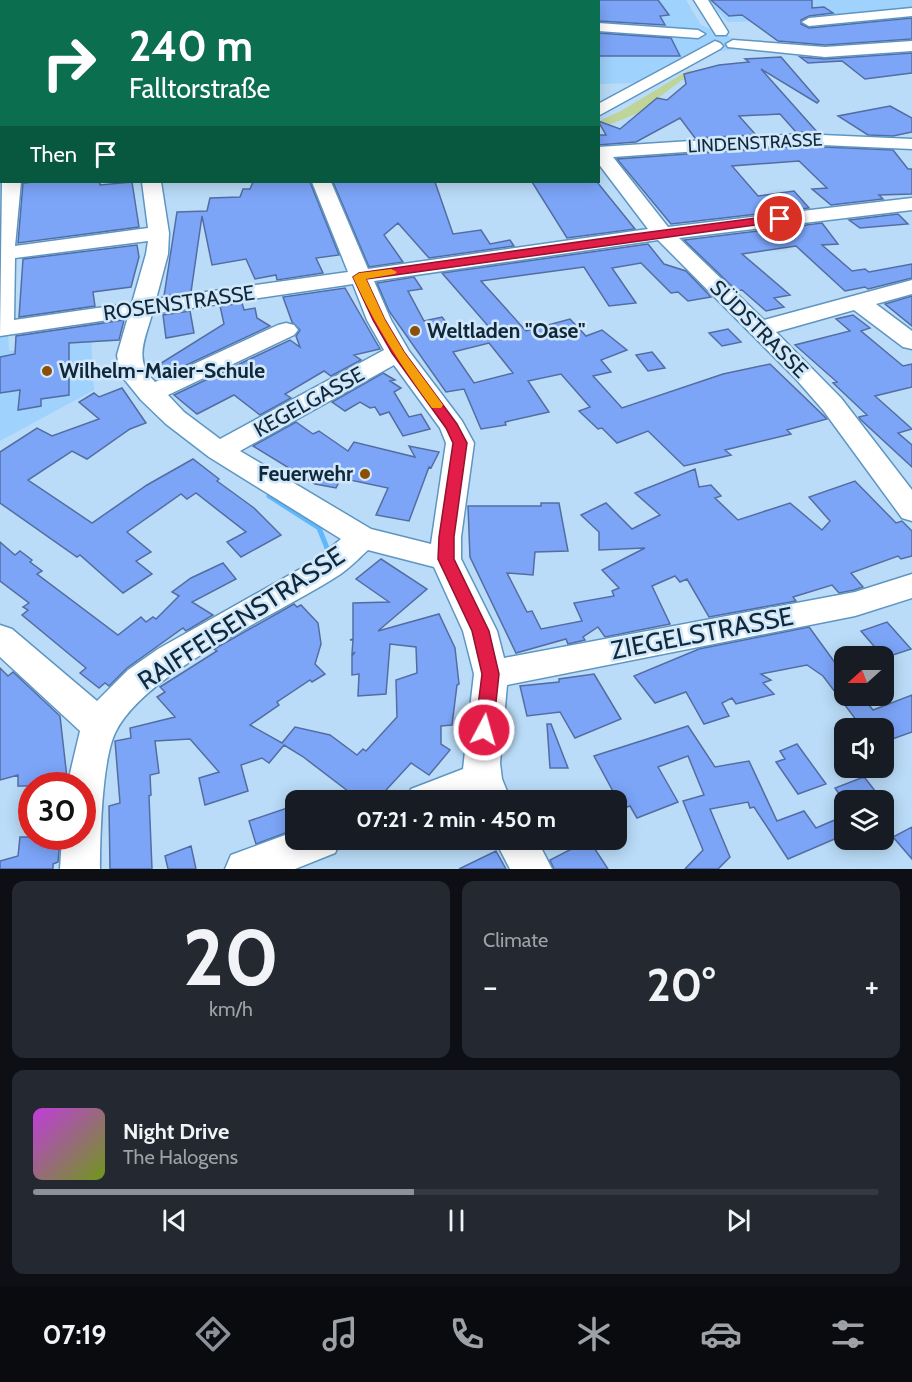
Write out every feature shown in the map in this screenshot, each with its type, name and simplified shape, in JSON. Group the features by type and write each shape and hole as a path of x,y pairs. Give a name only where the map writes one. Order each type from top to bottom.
{"street":[{"path":"691,0 705,41"},
{"path":"701,0 705,41"},
{"path":"809,22 912,12"},
{"path":"600,27 654,31 705,41 825,52 912,46"},
{"path":"600,110 705,41"},
{"name":"LINDENSTRASSE","path":"600,153 800,139 912,144"},
{"name":"SÜDSTRASSE","path":"600,154 662,233 804,373 832,404 912,511"},
{"path":"1,329 2,254 11,183"},
{"path":"152,183 159,232 157,254 144,308 129,355 133,374 175,418 219,451 362,538 446,559"},
{"path":"321,183 379,320 398,353 453,428 460,443 446,537 446,559 480,631 491,674 481,763 488,790"},
{"name":"ROSENSTRASSE","path":"1,329 662,233 912,204"},
{"path":"2,254 159,232"},
{"path":"759,329 912,287"},
{"path":"857,301 912,342"},
{"path":"150,394 286,330"},
{"name":"KEGELGASSE","path":"219,451 398,353"},
{"name":"RAIFFEISENSTRASSE","path":"80,869 91,756 99,726 117,700 153,670 329,567 362,538"},
{"name":"ZIEGELSTRASSE","path":"491,674 855,604 912,586"},
{"path":"0,638 56,685 99,726"},
{"path":"245,869 295,850"},
{"path":"520,850 532,869"}],"shaded area":[{"path":"600,0 686,0 701,25 755,47 686,55 638,83 600,84"},
{"path":"708,0 912,0 912,9 804,20 728,22"},
{"name":"Wilhelm-Maier-Schule","path":"8,332 9,351 91,338 94,390 0,441 0,333"}],"green space":[{"path":"689,70 694,72 700,80 682,80 638,113 600,129 600,121 621,111"}],"building":[{"path":"600,0 658,0 669,15 660,16 665,25 600,21"},
{"path":"711,0 812,0 812,8 824,7 833,13 809,16 801,20 801,24 809,28 912,18 912,39 825,45 778,41 742,15 729,16"},
{"path":"600,33 671,38 680,56 600,56"},
{"path":"912,53 912,73 865,79 842,61 808,63 800,57 825,59"},
{"path":"781,57 819,101 817,103 761,69 818,133 796,132 780,114 739,116 756,135 695,138 680,118 636,142 600,145 600,135 606,135 600,122 620,129 657,98 667,100 686,84 684,74 719,65 749,62 745,59"},
{"path":"890,106 912,118 912,132 893,136 868,135 838,116"},
{"path":"800,146 893,150 908,169 912,169 912,194 879,195 883,199 831,205 812,189 827,188 799,161 732,166 758,196 794,191 809,208 671,224 617,159"},
{"path":"23,183 100,183 100,185 132,183 139,227 18,243"},
{"path":"253,183 310,183 339,255 316,258 323,273 277,280 276,275 255,279 246,259 212,265 202,216 191,292 164,296 177,212 207,211 210,198 240,197 243,189 250,189"},
{"path":"333,183 435,183 453,234 481,230 490,244 510,240 514,246 429,258 398,223 384,235 403,262 369,267"},
{"path":"533,183 598,183 635,229 567,238"},
{"path":"898,214 908,224 860,228 849,220"},
{"path":"822,223 838,244 822,245 852,271 865,269 869,272 912,264 912,278 868,289 865,287 845,291 796,246 742,254 790,295 774,298 784,307 766,311 742,290 737,291 684,240"},
{"path":"648,244 664,264 686,271 711,297 688,301 678,292 671,293 641,263 612,268 636,303 609,306 584,267 481,281 526,331 570,319 586,336 602,330 627,350 601,360 611,372 593,376 622,408 723,374 770,364 827,419 787,430 791,434 725,450 731,455 684,466 648,431 617,443 602,428 598,429 579,411 590,407 561,374 528,381 549,412 505,422 506,425 481,429 464,389 446,392 389,311 377,283 414,277 422,289 408,291 424,321 442,317 456,335 489,327 442,273","holes":["489,343 513,373 474,383 453,352"]},
{"path":"137,245 139,257 131,287 93,292 95,306 19,317 23,259"},
{"path":"345,288 380,349 354,355 361,360 331,376 324,371 285,394 291,398 260,415 234,395 197,414 174,395 290,340 300,347 296,336 300,330 292,322 283,297"},
{"path":"912,296 912,326 885,304"},
{"path":"242,303 244,310 255,308 257,318 270,326 163,376 155,367 224,324 220,306"},
{"path":"190,311 194,333 166,338 163,315"},
{"path":"853,315 870,328 861,331 903,366 912,364 912,387 875,396 912,429 898,433 912,445 912,467 860,419 859,417 867,415 833,383 837,382 795,345 850,331 836,319"},
{"path":"124,320 119,340 69,343 69,395 41,399 41,406 18,410 20,390 0,393 0,357 15,354 16,336"},
{"path":"728,329 741,342 722,346 709,333"},
{"path":"652,352 665,368 648,371 636,355"},
{"path":"383,373 395,380 390,381 401,388 394,392 409,417 421,414 430,429 403,436 389,412 380,415 375,407 370,408 360,402 345,411 332,402"},
{"path":"122,388 146,423 130,429 87,459 72,451 28,480 92,523 147,485 193,459 219,479 217,481 254,508 281,535 241,557 227,542 246,532 196,493 187,499 181,494 127,532 151,552 136,561 152,574 123,593 80,555 77,557 0,503 0,452 37,428 52,436 99,419 79,402 94,393 99,397"},
{"path":"296,422 313,434 319,431 348,451 354,442 415,457 409,446 439,452 431,468 429,467 409,521 376,515 388,488 341,478 336,488 315,484 253,446"},
{"path":"695,469 699,487 711,485 721,496 715,498 738,520 790,503 822,530 830,521 809,497 855,481 896,523 902,521 912,531 912,556 901,559 898,556 851,573 863,587 854,590 839,593 832,585 793,597 796,601 709,617 687,579 680,582 675,576 652,586 670,624 605,637 598,627 583,637 585,640 568,644 566,639 516,653 470,557 468,506 541,506 541,503 559,503 568,551 535,552 533,575 507,573 527,612 532,611 541,629 582,621 574,603 614,596 612,591 619,588 602,570 645,548 599,550 599,532 581,515 606,503 632,529 660,515 635,493"},
{"path":"0,542 15,555 20,551 32,560 30,562 42,571 37,574 118,635 141,617 146,622 153,617 156,619 179,596 172,592 191,578 223,563 236,579 192,602 213,615 186,631 183,628 127,668 109,686 105,683 99,688 80,673 86,668 22,615 28,610 23,607 29,603 0,581"},
{"path":"381,559 427,589 378,631 439,614 455,648 459,684 457,685 452,725 441,726 441,744 450,750 429,775 411,763 386,790 347,790 284,745 269,763 262,758 241,765 248,791 205,805 199,778 219,772 190,739 155,741 159,773 150,775 152,869 110,869 109,806 120,803 115,741 131,738 130,728 175,717 157,697 165,692 160,687 217,651 214,649 294,604 297,607 301,605 318,623 321,644 315,664 325,674 312,682 310,680 277,702 279,705 250,725 282,743 295,727 330,735 357,755 363,749 366,751 397,717 396,680 417,673 416,647 390,644 386,694 358,696 359,674 352,675 352,656 355,652 352,654 353,640 350,640 353,639 353,603 389,602 356,579"},
{"path":"887,622 911,649 894,655 894,646 874,646 861,631"},
{"path":"809,627 834,661 834,691 823,676 807,665 761,674 771,680 763,683 774,694 736,704 732,698 722,703 729,716 704,724 686,692 655,703 634,676 699,649"},
{"path":"0,668 8,676 13,672 60,716 66,772 18,772 18,775 0,780"},
{"path":"594,674 621,719 575,738 560,712 527,716 520,686 559,682 559,679"},
{"path":"912,695 912,732 894,738 894,718 855,718 846,706 870,706 873,710 883,706 894,706 894,702"},
{"path":"547,724 551,724 568,768 550,768"},
{"path":"688,726 715,767 749,761 777,821 804,811 816,828 834,820 834,839 788,859 754,807 750,808 748,802 710,809 730,857 718,869 685,869 703,850 683,801 704,795 688,756 658,767 678,802 637,818 630,806 627,807 627,790 612,790 594,756"},
{"path":"797,744 826,784 798,794 776,762 785,759 780,751"},
{"path":"865,778 874,790 836,790 835,788"},
{"path":"285,809 285,833 256,844 249,821"},
{"path":"912,827 912,859 894,838"},
{"path":"191,846 196,869 168,869 165,856"},
{"path":"19,850 59,850 58,862 53,864 53,869 0,869 0,861 18,856"},
{"path":"570,850 596,850 608,869 554,869 550,860"},
{"path":"496,851 506,869 459,869"}],"waterway":[{"path":"269,496 319,528 327,548"}],"slow traffic":[{"path":"391,272 359,277 379,320 398,353 436,405"}],"place":[{"name":"Weltladen \"Oase\"","path":"415,331"},
{"name":"Wilhelm-Maier-Schule","path":"47,371"},
{"name":"Feuerwehr","path":"365,474"}],"route":[{"path":"484,730 491,674 480,631 446,559 446,537 460,443 453,428 398,353 379,320 359,277 627,238 780,219"}]}
